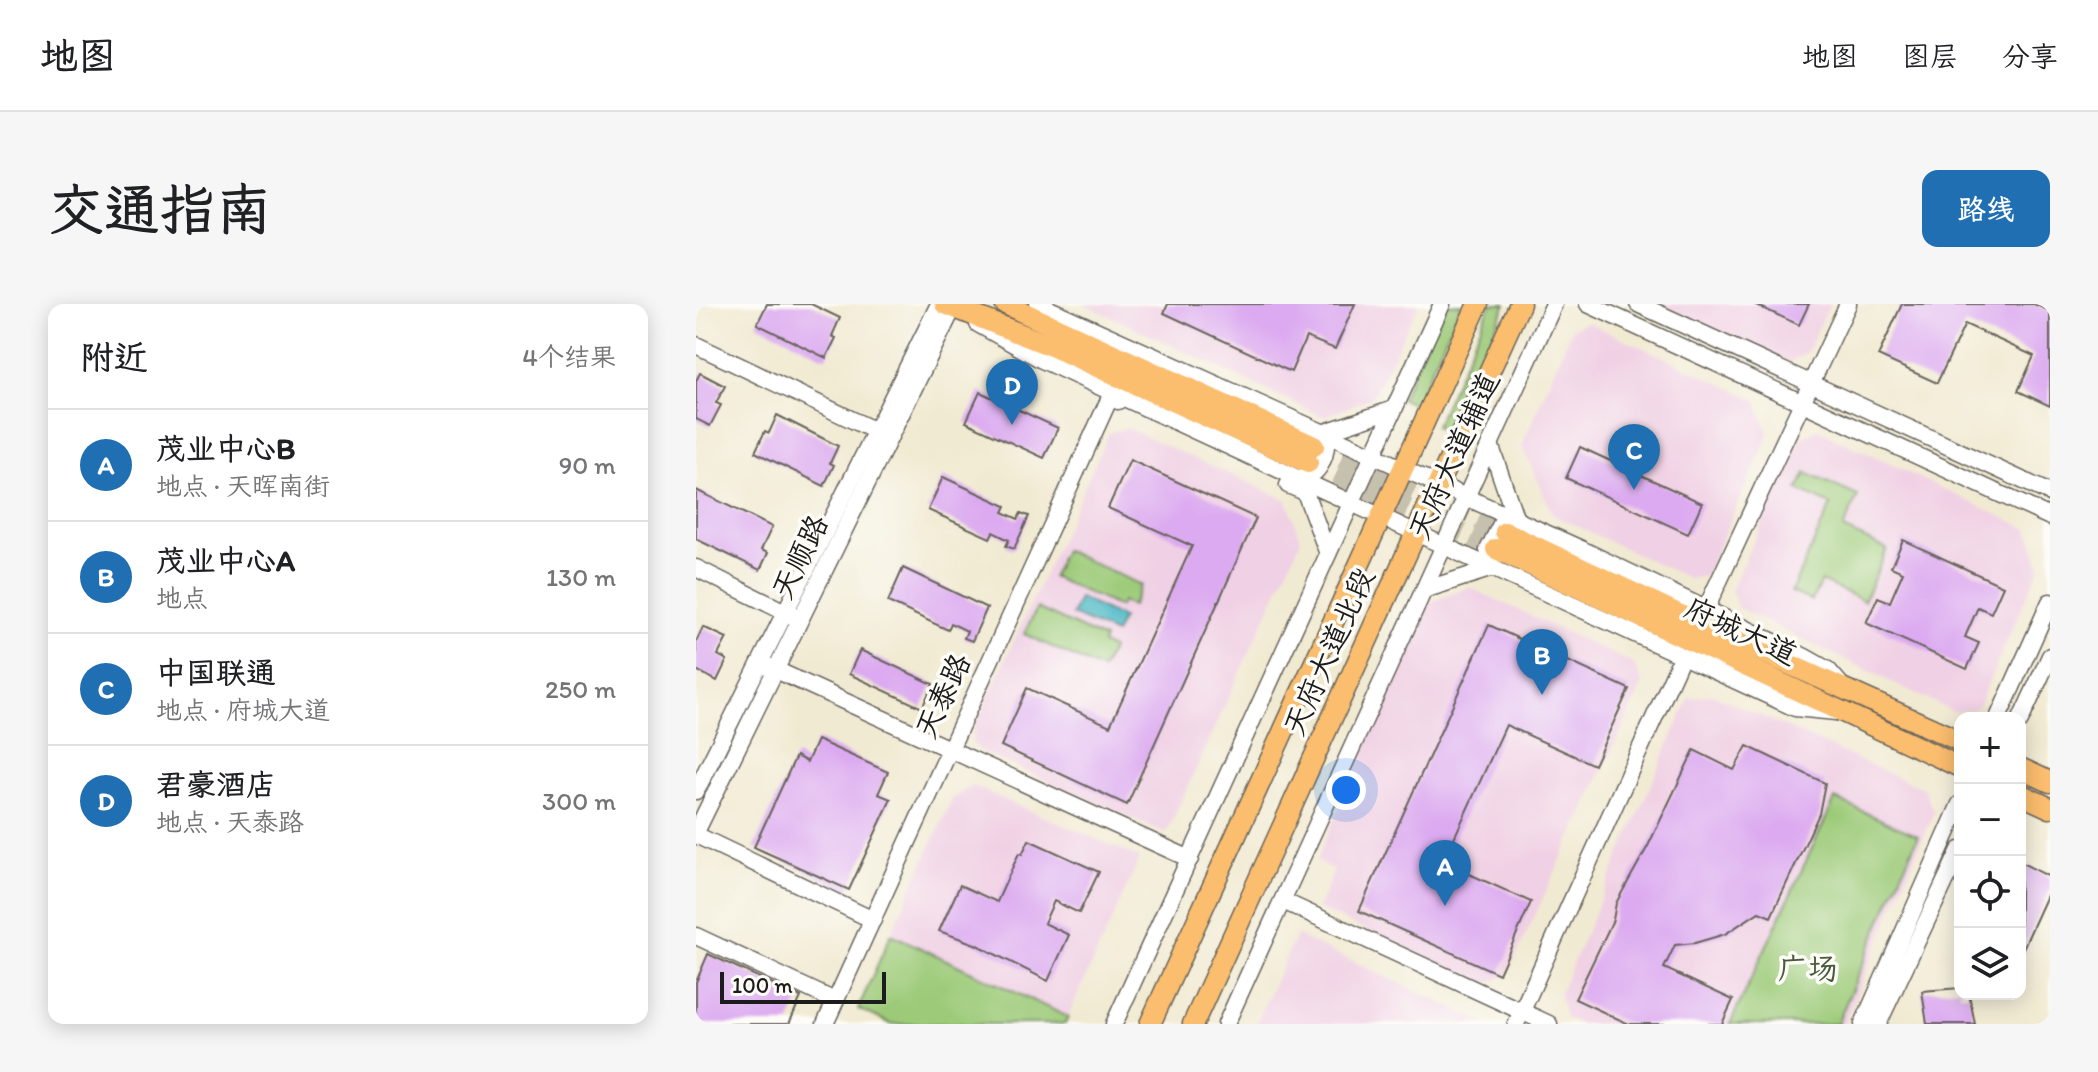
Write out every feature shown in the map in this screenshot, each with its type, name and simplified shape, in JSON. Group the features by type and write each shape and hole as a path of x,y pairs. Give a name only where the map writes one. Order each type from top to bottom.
{"main road":[{"path":"1005,304 1312,455"},
{"name":"天府大道北段","path":"1150,1024 1478,304"},
{"name":"天府大道北段","path":"1193,1024 1520,304"},
{"path":"948,305 1312,455"},
{"name":"府城大道","path":"1503,542 1704,626 1954,738"},
{"name":"府城大道","path":"1503,542 1954,764"},
{"path":"2026,771 2050,782"},
{"path":"2026,797 2050,808"}],"street":[{"path":"1038,304 1312,455 1352,502 1445,545 1503,542 1706,609 1828,670 1845,689"},
{"path":"1114,1024 1442,304"},
{"name":"天府大道辅道","path":"1226,1024 1554,304"},
{"path":"1588,304 2050,517"},
{"path":"1638,304 2050,493"},
{"path":"1706,609 1848,304"},
{"path":"948,305 1019,349 1112,393 1312,455 1374,454 1466,497 1503,542 1682,656 1795,708 1844,712"},
{"name":"天顺路","path":"696,791 793,616 948,305"},
{"path":"696,345 883,434"},
{"path":"1112,393 1126,411 1305,492 1328,554"},
{"name":"天泰路","path":"825,1024 1112,393"},
{"path":"1312,455 1394,409"},
{"path":"1490,444 1503,542"},
{"path":"1424,590 1503,542"},
{"path":"696,568 793,616"},
{"path":"2001,712 2050,602"},
{"path":"1518,1018 1682,656"},
{"path":"2024,712 2050,656"},
{"path":"767,666 1190,859"},
{"name":"天顺路","path":"696,834 767,666"},
{"path":"1863,1024 1954,818"},
{"path":"696,834 873,920"},
{"path":"1878,1024 1957,856"},
{"path":"1283,901 1518,1018 1549,1024"},
{"path":"696,936 835,1001"}],"shaded area":[{"path":"1084,304 1419,304 1372,397 1324,417"},
{"path":"1659,304 1830,304 1807,352 1790,362"},
{"path":"1587,322 1756,400 1769,435 1705,576 1690,579 1553,515 1522,446 1572,328"},
{"path":"1127,428 1287,500 1301,540 1166,834 982,752 972,743 974,728 1109,433"},
{"path":"1818,430 2028,529 2040,566 1977,708 1954,712 1738,608 1731,590 1801,438"},
{"path":"1469,587 1634,664 1643,684 1507,975 1486,984 1318,909 1334,870 1316,861 1429,603"},
{"path":"1712,694 1924,789 1934,812 1844,1024 1580,1024 1565,1017 1559,994 1689,698"},
{"path":"972,786 1140,858 1068,1017 891,934 952,799"},
{"path":"1296,935 1487,1024 1256,1024"}],"green space":[{"path":"1444,304 1461,304 1415,405 1401,399"},
{"path":"1491,304 1506,304 1448,433 1435,427"},
{"path":"1806,473 1858,496 1843,529 1887,549 1864,601 1821,581 1812,601 1791,592 1831,505 1798,490"},
{"path":"1064,550 1141,585 1132,606 1122,602 1119,607 1052,577"},
{"path":"1037,608 1104,639 1102,644 1112,649 1102,670 1024,634"},
{"name":"广场","path":"1835,799 1918,836 1837,1024 1730,1024"},
{"path":"891,934 1068,1017 1065,1024 891,1024 858,1009"}],"water":[{"path":"1079,598 1122,618 1115,634 1072,615"}],"building":[{"path":"767,304 811,304 840,318 832,336 836,338 826,358 757,324"},
{"path":"1168,304 1355,304 1335,349 1306,337 1291,372 1164,313"},
{"path":"1754,304 1809,304 1799,325"},
{"path":"1902,304 2034,304 2050,311 2050,406 2018,391 2034,356 1965,324 1937,383 1878,356"},
{"path":"700,373 725,386 716,403 721,405 710,426 696,419 696,381"},
{"path":"980,392 1058,428 1044,458 966,422"},
{"path":"777,415 838,446 830,463 834,465 824,486 755,452"},
{"path":"1580,447 1702,503 1688,534 1566,478"},
{"path":"1130,460 1256,518 1127,805 1001,746 1027,688 1110,726 1192,546 1108,508"},
{"path":"943,477 1006,506 1003,512 1018,519 1021,513 1029,516 1014,549 1006,546 1009,540 993,532 990,538 928,510"},
{"path":"696,490 772,527 761,550 768,553 760,570 696,539"},
{"path":"1903,540 2003,586 1991,613 1978,607 1965,637 1979,643 1967,669 1866,623 1878,597 1890,602 1903,572 1891,567"},
{"path":"903,568 987,608 972,641 964,638 967,631 951,623 948,630 888,602"},
{"path":"1489,625 1629,689 1594,765 1506,725 1443,862 1531,902 1499,974 1359,911"},
{"path":"703,627 727,638 718,655 727,660 717,681 696,670 696,642"},
{"path":"860,650 933,684 922,708 849,674"},
{"path":"817,740 888,772 878,794 891,799 849,890 754,847 796,756 807,762"},
{"path":"1747,746 1825,783 1819,814 1771,917 1759,912 1725,934 1675,945 1664,968 1733,1000 1722,1024 1629,1024 1575,999 1613,920 1616,903 1648,846 1694,750 1734,770"},
{"path":"1029,840 1099,872 1079,913 1054,901 1044,923 1069,935 1048,981 975,944 939,931 960,885 997,902 1019,853 1022,854"},
{"path":"2026,865 2050,877 2050,889 2026,942"},
{"path":"708,954 801,997 789,1024 696,1024 696,982"},
{"path":"1954,988 1954,1000 1970,1000 1975,1024 1927,1024 1922,991"}],"tunnel":[{"path":"1314,446 1505,532"},
{"path":"1308,463 1496,549"}],"place":[{"name":"君豪酒店","path":"1012,425"},
{"name":"中国联通","path":"1634,490"},
{"name":"茂业中心A","path":"1542,695"},
{"name":"茂业中心B","path":"1445,906"}]}
